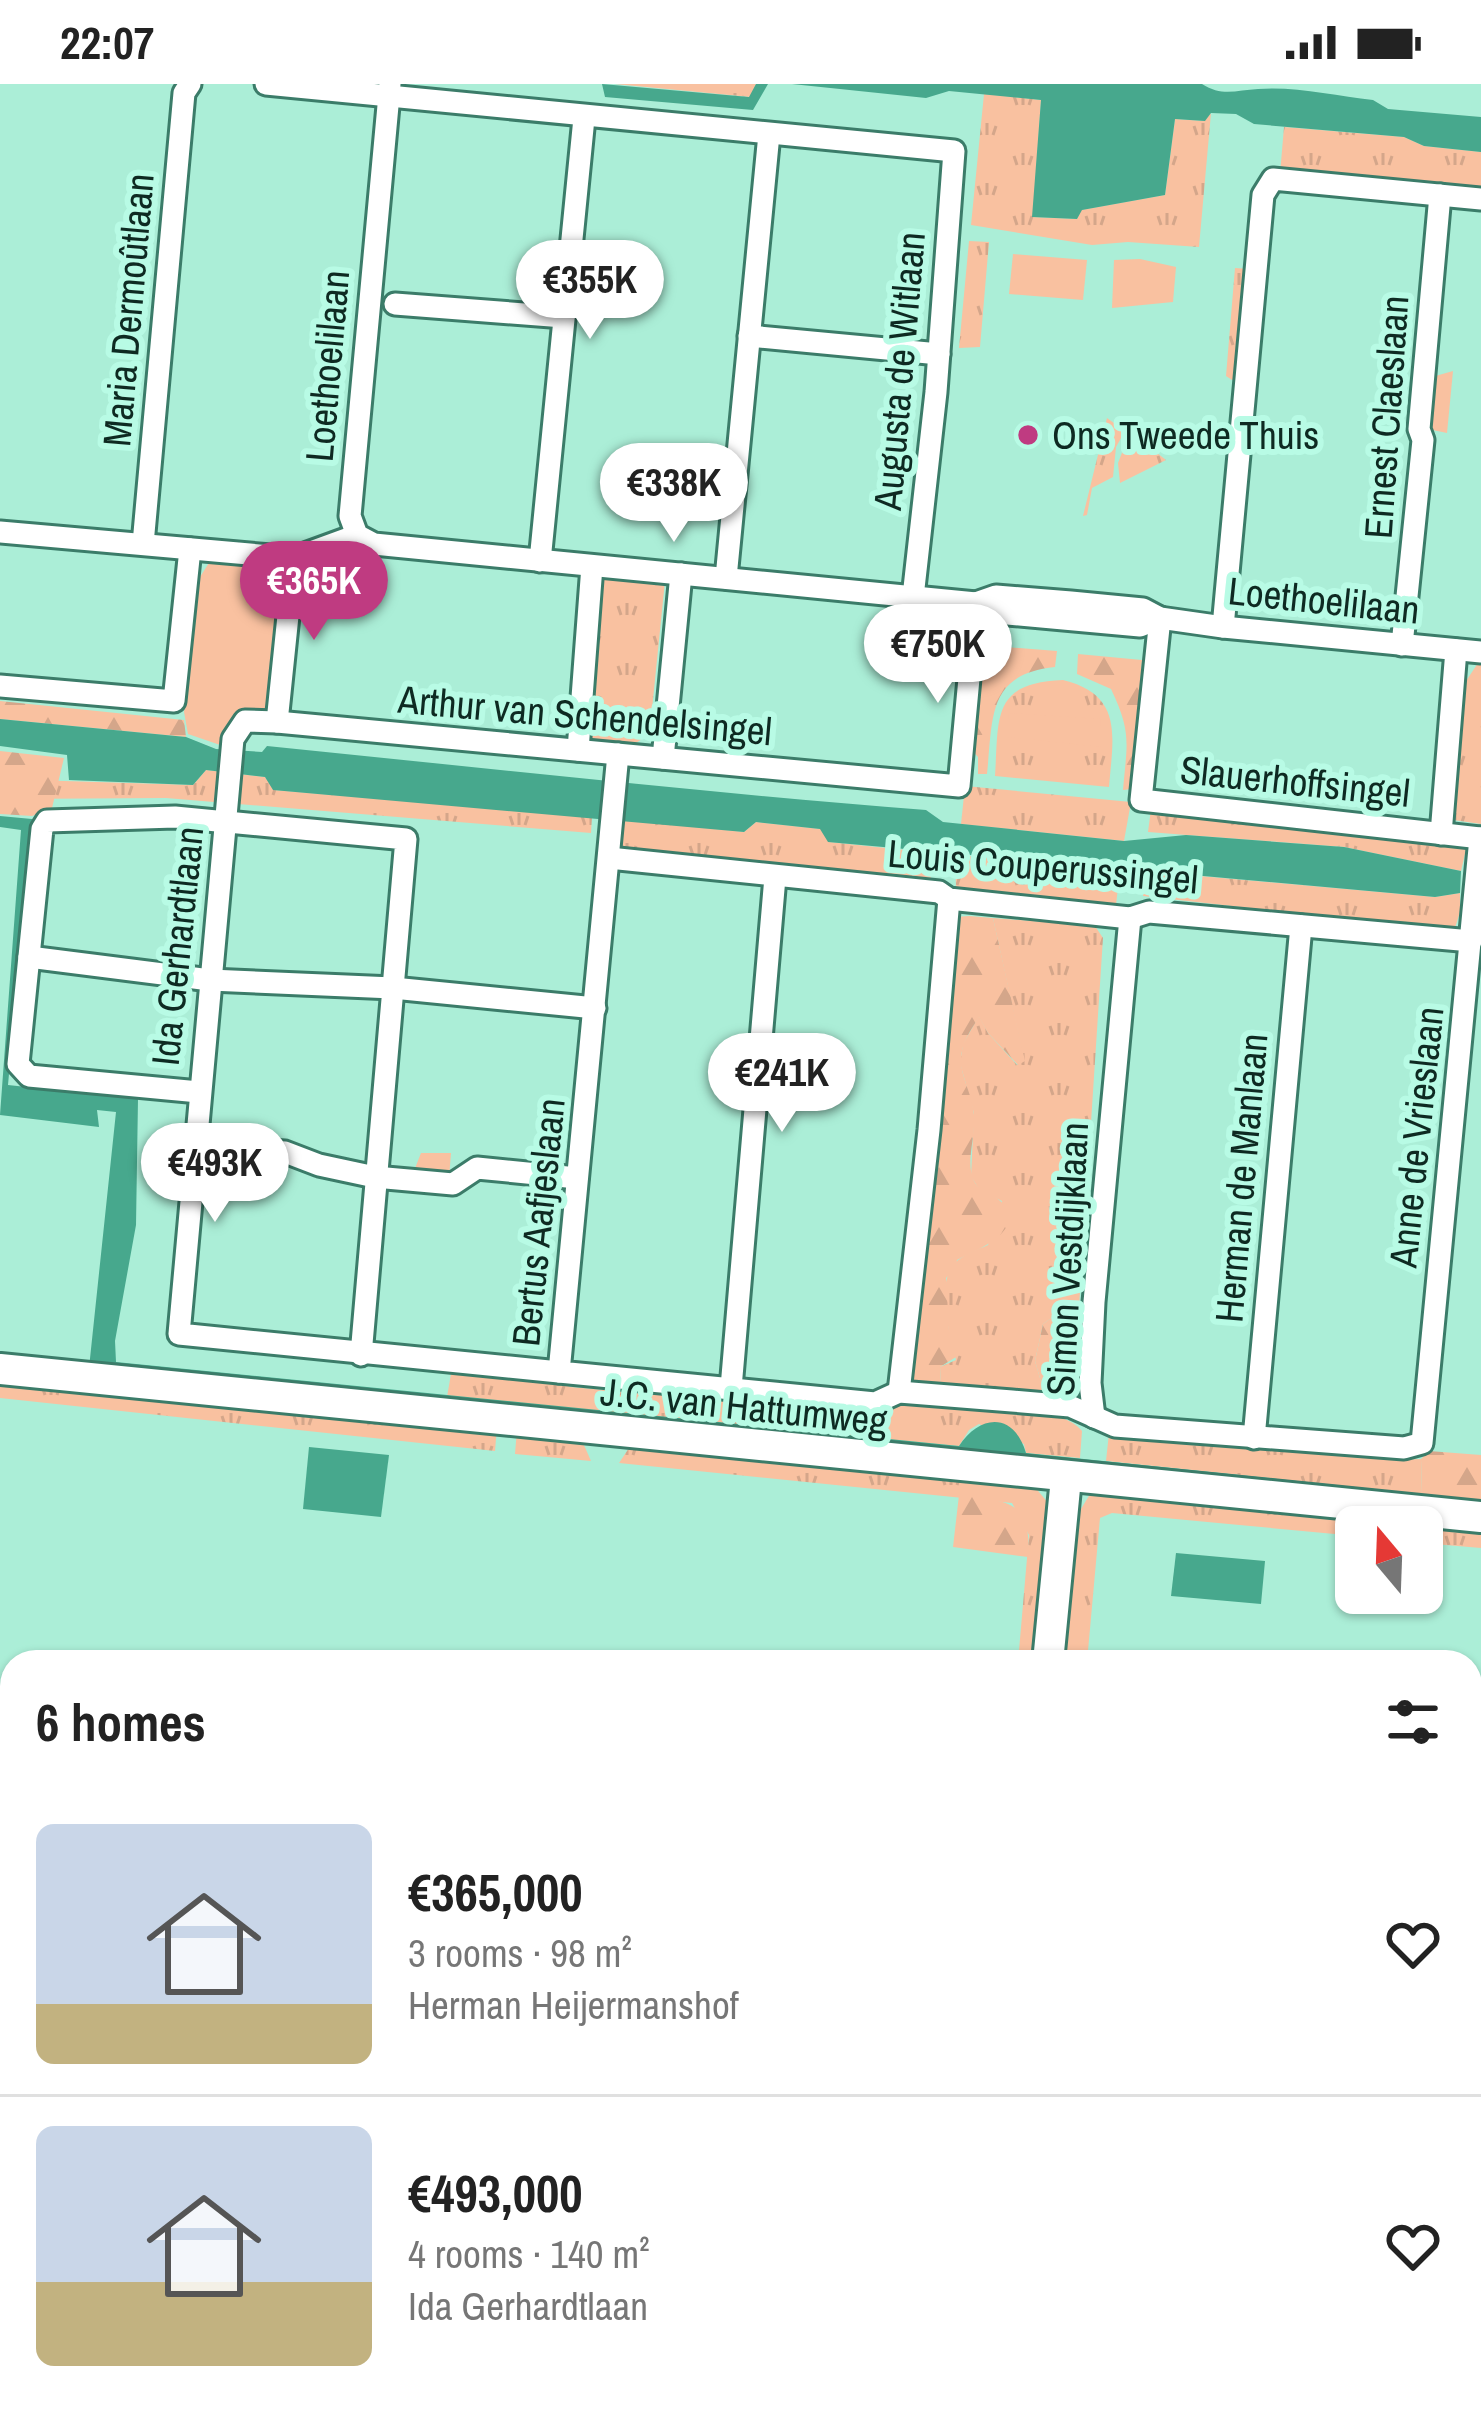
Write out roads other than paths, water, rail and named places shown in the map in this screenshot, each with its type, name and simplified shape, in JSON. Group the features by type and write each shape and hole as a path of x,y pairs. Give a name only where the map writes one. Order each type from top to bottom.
{"street":[{"name":"Maria Dermoûtlaan","path":"143,544 184,93 190,84"},
{"path":"266,84 389,90 584,118 769,134 726,578"},
{"name":"Loethoelilaan","path":"389,90 350,516 357,535 374,544 976,603 996,613 1140,626 1160,618 1481,652"},
{"path":"540,561 584,118"},
{"name":"Augusta de Witlaan","path":"769,134 954,151 939,354 913,597"},
{"path":"1223,627 1263,195 1273,179 1481,200"},
{"name":"Ernest Claeslaan","path":"1402,645 1423,440 1419,429 1440,195"},
{"path":"395,304 564,317"},
{"path":"749,336 939,354"},
{"path":"0,532 294,558 357,535"},
{"path":"0,686 174,701 190,549"},
{"path":"277,722 294,558"},
{"path":"578,750 592,566"},
{"path":"663,758 681,574"},
{"name":"Arthur van Schendelsingel","path":"277,722 578,750 617,765 663,758 959,786 976,603"},
{"name":"Slauerhoffsingel","path":"1160,618 1141,800 1481,838"},
{"path":"1441,834 1456,650"},
{"name":"Ida Gerhardtlaan","path":"277,722 245,721 233,739 178,1334 559,1372"},
{"name":"Bertus Aafjeslaan","path":"617,765 559,1372 875,1403 899,1392 1070,1406 1094,1417"},
{"path":"199,1093 21,1072 18,1064 42,829 47,821 175,818 406,839 361,1354"},
{"name":"Anne de Vrieslaan","path":"1422,1443 1481,838"},
{"name":"Louis Couperussingel","path":"609,858 939,892 949,898 1130,918 1149,912 1471,941"},
{"path":"731,1388 776,877"},
{"path":"899,1392 949,898"},
{"name":"Simon Vestdijklaan","path":"1130,918 1094,1302 1090,1383 1094,1417 1115,1426 1254,1438 1404,1448 1422,1443"},
{"name":"Herman de Manlaan","path":"1254,1438 1301,926"},
{"path":"29,957 210,980 393,988 595,1008"},
{"path":"194,1146 285,1152 375,1177 452,1184 477,1168 577,1178"},
{"name":"J.C. van Hattumweg","path":"0,1369 1481,1516"},
{"path":"1049,1650 1066,1478"}],"place":[{"name":"Ons Tweede Thuis","path":"1028,435"}]}
